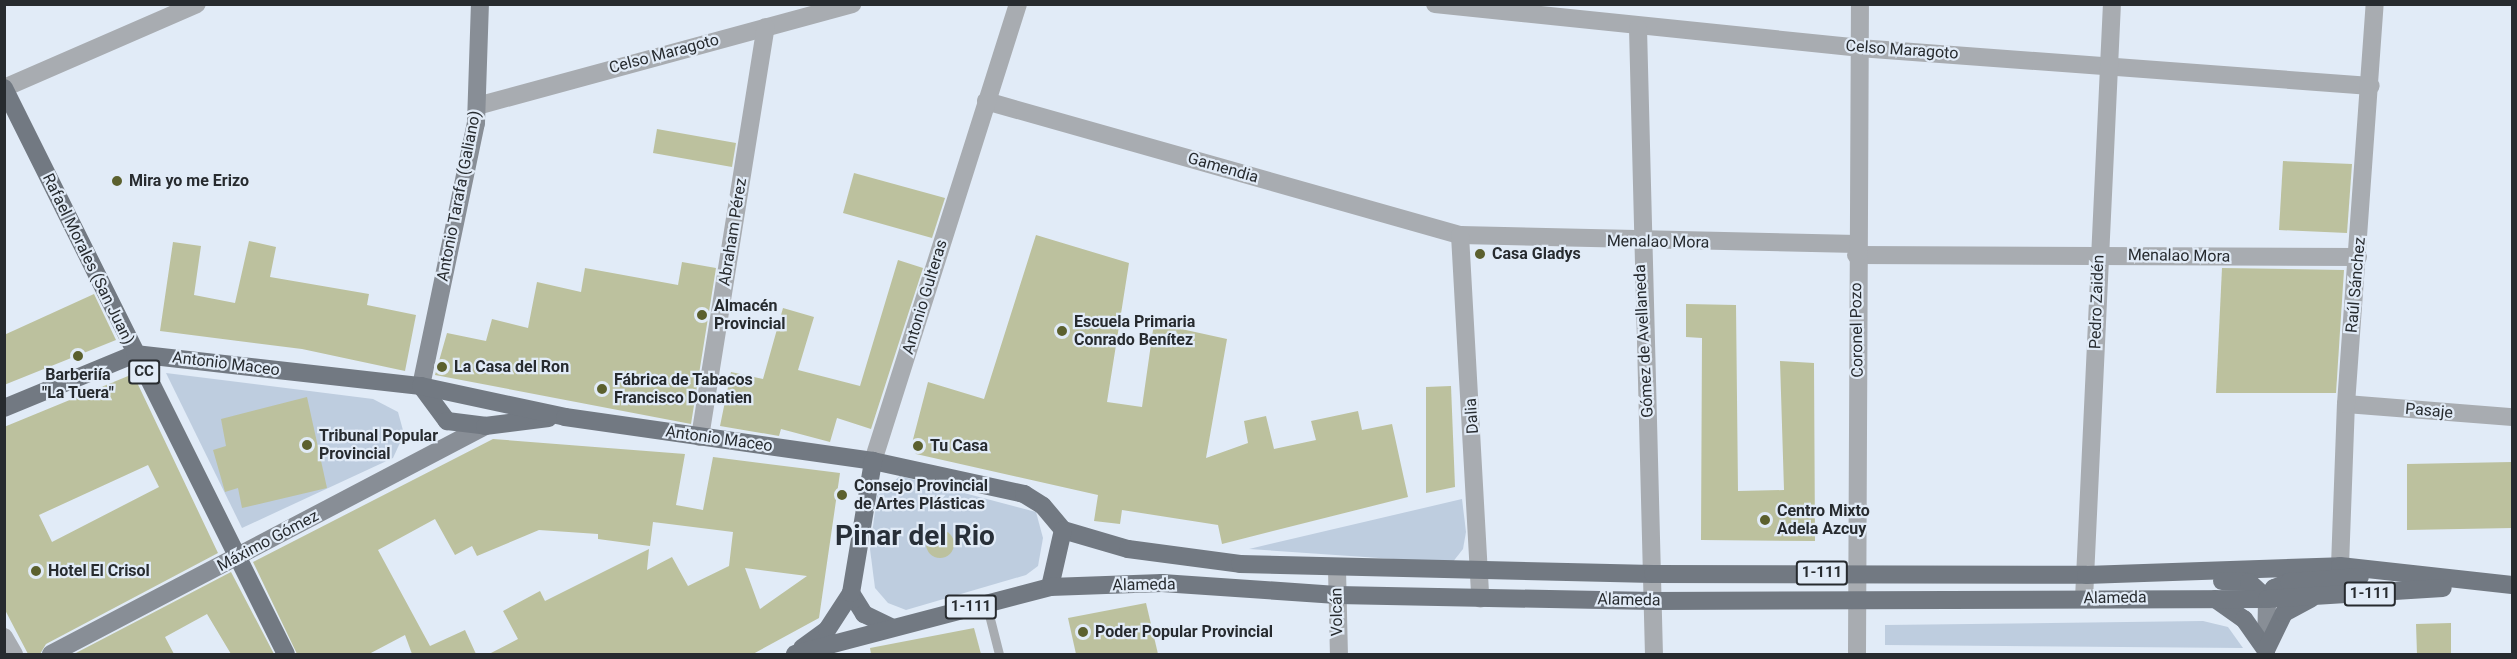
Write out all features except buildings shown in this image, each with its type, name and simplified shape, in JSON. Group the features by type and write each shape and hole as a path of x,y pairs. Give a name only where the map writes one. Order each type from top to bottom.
{"main road":[{"name":"Antonio Tarafa (Galiano)","path":"421,386 477,106 480,4"},
{"name":"Rafael Morales (San Juan)","path":"4,88 286,654"},
{"name":"Antonio Maceo","path":"4,408 135,354 421,386 565,417 873,461"},
{"name":"Antonio Maceo","path":"421,386 447,421 484,426 565,417"},
{"name":"Máximo Gómez","path":"51,654 484,426"},
{"path":"873,461 1024,494 1042,506 1063,530 1050,587"},
{"name":"Antonio Gulteras","path":"794,654 827,630 851,593 873,461"},
{"name":"Alameda","path":"1063,530 1171,556 1337,569 1480,569 1653,574 1858,572 2094,575 2340,566 2472,584 2512,585"},
{"path":"2266,652 2267,599 2274,588 2289,582 2392,574"},
{"path":"2094,575 2249,582 2267,599"},
{"name":"Alameda","path":"794,654 1050,587 1162,583 1336,595 1653,601 2267,599 2472,584"},
{"path":"851,593 864,614 891,627"},
{"path":"2266,652 2284,613 2315,596"},
{"path":"2215,599 2244,619 2266,652"}],"street":[{"path":"4,88 197,4"},
{"name":"Celso Maragoto","path":"477,106 852,4"},
{"name":"Antonio Gulteras","path":"873,461 1018,4"},
{"name":"Celso Maragoto","path":"1435,4 1638,28 1859,48 2110,64 2371,86"},
{"name":"Coronel Pozo","path":"1857,654 1856,250 1860,4"},
{"name":"Pedro Zaidén","path":"2084,599 2094,575 2099,255 2112,4"},
{"name":"Raúl Sánchez","path":"2340,566 2346,404 2371,86 2375,4"},
{"name":"Abraham Pérez","path":"700,437 766,27"},
{"name":"Gómez de Avellaneda","path":"1638,28 1640,243 1654,654"},
{"name":"Gamendia","path":"986,101 1460,235"},
{"name":"Menalao Mora","path":"1460,235 1856,250 2358,257"},
{"name":"Dalia","path":"1460,235 1480,598"},
{"name":"Pasaje","path":"2346,404 2512,417"},
{"name":"Volcán","path":"1337,569 1339,654"},
{"path":"4,637 14,654"}],"lane":[{"path":"986,603 999,654"}],"shaded area":[{"path":"166,373 373,399 398,412 404,434 393,458 242,528"},
{"path":"900,476 1036,512 1043,538 1038,566 1026,575 906,610 888,603 875,588 870,549 877,496"},
{"path":"1462,499 1466,532 1463,549 1452,563 1249,549"},
{"path":"2203,621 2228,627 2243,648 1885,645 1885,625"}],"place":[{"name":"Mira yo me Erizo","path":"117,181"},
{"name":"Casa Gladys","path":"1480,254"},
{"name":"Almacén Provincial","path":"702,315"},
{"name":"Escuela Primaria Conrado Benítez","path":"1062,331"},
{"name":"Barberiía \"La Tuera\"","path":"78,356"},
{"name":"La Casa del Ron","path":"442,367"},
{"name":"Fábrica de Tabacos Francisco Donatien","path":"602,389"},
{"name":"Tribunal Popular Provincial","path":"307,445"},
{"name":"Tu Casa","path":"918,446"},
{"name":"Consejo Provincial de Artes Plásticas","path":"842,495"},
{"name":"Centro Mixto Adela Azcuy","path":"1765,520"},
{"name":"Hotel El Crisol","path":"36,571"},
{"name":"Poder Popular Provincial","path":"1083,632"}],"district":[{"name":"Pinar del Rio","path":"915,536"}]}
